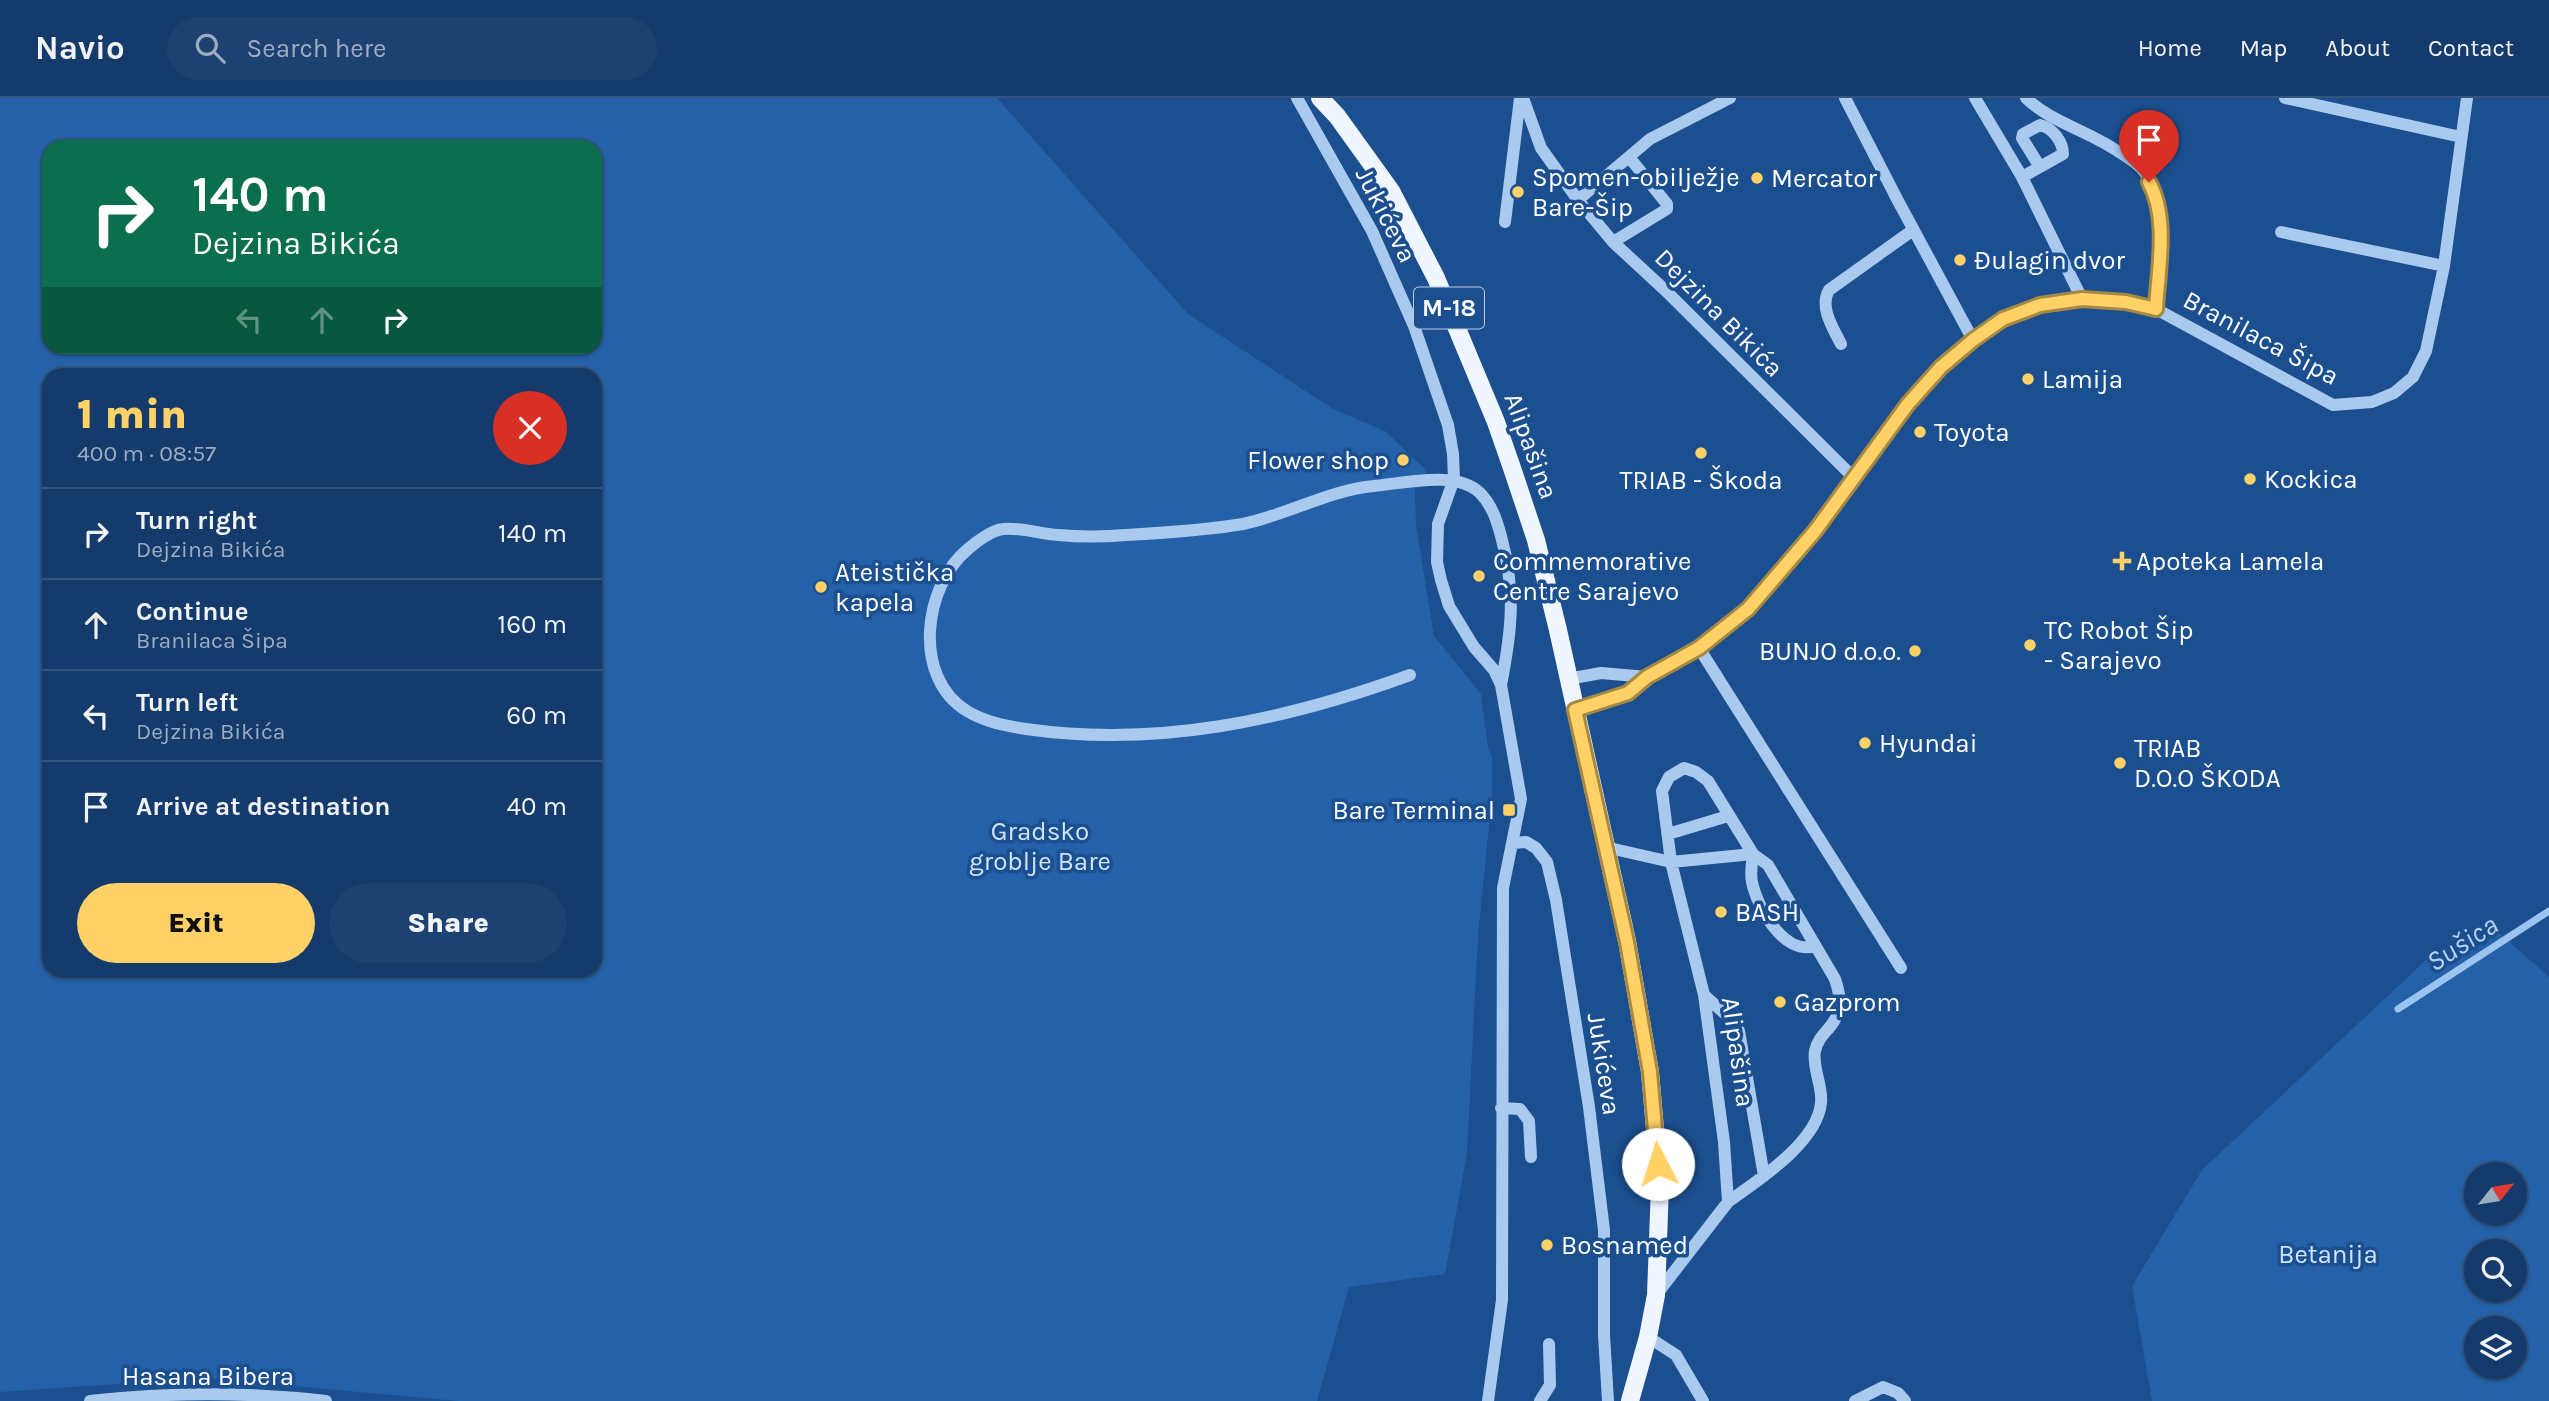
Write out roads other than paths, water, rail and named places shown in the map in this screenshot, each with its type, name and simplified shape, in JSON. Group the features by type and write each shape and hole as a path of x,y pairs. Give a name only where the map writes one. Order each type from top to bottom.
{"main road":[{"name":"Alipašina","path":"1320,98 1337,116 1391,191 1412,229 1453,318 1496,422 1532,528 1568,679 1627,942 1650,1072 1660,1186 1656,1295 1648,1337 1630,1401"}],"street":[{"name":"Jukićeva","path":"1297,98 1372,231 1414,326 1448,425 1454,479 1438,524 1437,562 1449,606 1474,646 1494,670 1501,685 1520,785 1521,799 1503,888 1502,1300 1488,1401"},
{"path":"1505,222 1521,98"},
{"name":"Dejzina Bikića","path":"1521,98 1541,148 1578,201 1613,242 1854,478"},
{"path":"1578,201 1650,139 1730,98"},
{"path":"1575,710 1628,693 1647,677 1699,648 1748,609 1815,531 1908,404 1941,367 1973,340 1845,98"},
{"path":"1975,98 2022,177 2082,299"},
{"path":"2026,98 2035,107 2097,139 2141,169 2157,196 2160,239 2156,309"},
{"path":"2285,98 2461,137"},
{"name":"Branilaca Šipa","path":"1973,340 2003,319 2040,305 2082,299 2126,302 2156,309 2333,405 2372,402 2394,393 2413,377 2426,351 2444,266 2467,98"},
{"path":"1613,242 1665,213 1667,209 1667,204 1629,157"},
{"path":"2022,177 2040,167"},
{"path":"1842,344 1827,314 1825,296 1829,290 1913,230"},
{"path":"2281,232 2444,266"},
{"name":"Jukićeva","path":"1454,479 1480,492 1496,517 1506,554 1512,618 1501,685"},
{"path":"1410,675 1319,705 1210,727 1114,737 1035,730 1000,725 966,711 948,693 939,676 930,651 929,625 938,589 949,570 967,550 1000,529 1098,537 1243,524 1358,487 1454,479"},
{"path":"1699,648 1901,968"},
{"path":"1568,679 1601,673 1647,677"},
{"name":"Alipašina","path":"1656,1295 1728,1202 1724,1142 1704,995 1671,862 1662,791 1668,778 1684,768 1696,772 1708,781 1728,816"},
{"path":"1668,834 1728,816 1753,854 1768,865 1835,979 1841,996 1840,1007 1814,1052 1822,1091 1819,1117 1811,1131 1764,1176 1728,1202"},
{"name":"Jukićeva","path":"1513,843 1527,842 1536,848 1547,862 1556,901 1589,1107 1604,1230 1604,1335 1608,1401"},
{"path":"1605,847 1671,862 1753,854"},
{"path":"1753,854 1751,879 1757,898 1773,924 1784,939 1797,948 1815,946"},
{"path":"1704,995 1732,1020 1739,1031 1764,1176"},
{"path":"1502,1108 1520,1109 1529,1121 1531,1157"},
{"path":"1648,1337 1676,1355 1703,1401"},
{"path":"1541,1401 1550,1385 1549,1344"},
{"path":"1855,1401 1882,1387 1898,1393 1905,1401"},
{"name":"Hasana Bibera","path":"90,1401 130,1396 265,1394 326,1401"}],"waterway":[{"name":"Sušica","path":"2398,1009 2549,911"}],"place":[{"name":"Mercator","path":"1757,178"},
{"name":"Spomen-obilježje Bare-Šip","path":"1518,192"},
{"name":"Đulagin dvor","path":"1960,260"},
{"name":"Lamija","path":"2028,379"},
{"name":"Toyota","path":"1920,432"},
{"name":"TRIAB - Škoda","path":"1701,453"},
{"name":"Flower shop","path":"1403,460"},
{"name":"Kockica","path":"2250,479"},
{"name":"Apoteka Lamela","path":"2122,561"},
{"name":"Commemorative Centre Sarajevo","path":"1479,576"},
{"name":"Ateistička kapela","path":"821,587"},
{"name":"TC Robot Šip - Sarajevo","path":"2030,645"},
{"name":"BUNJO d.o.o.","path":"1915,651"},
{"name":"Hyundai","path":"1865,743"},
{"name":"TRIAB D.O.O ŠKODA","path":"2120,763"},
{"name":"Bare Terminal","path":"1509,810"},
{"name":"BASH","path":"1721,912"},
{"name":"Gazprom","path":"1780,1002"},
{"name":"Bosnamed","path":"1547,1245"}],"park label":[{"name":"Gradsko groblje Bare","path":"1040,846"},
{"name":"Betanija","path":"2328,1254"}]}
